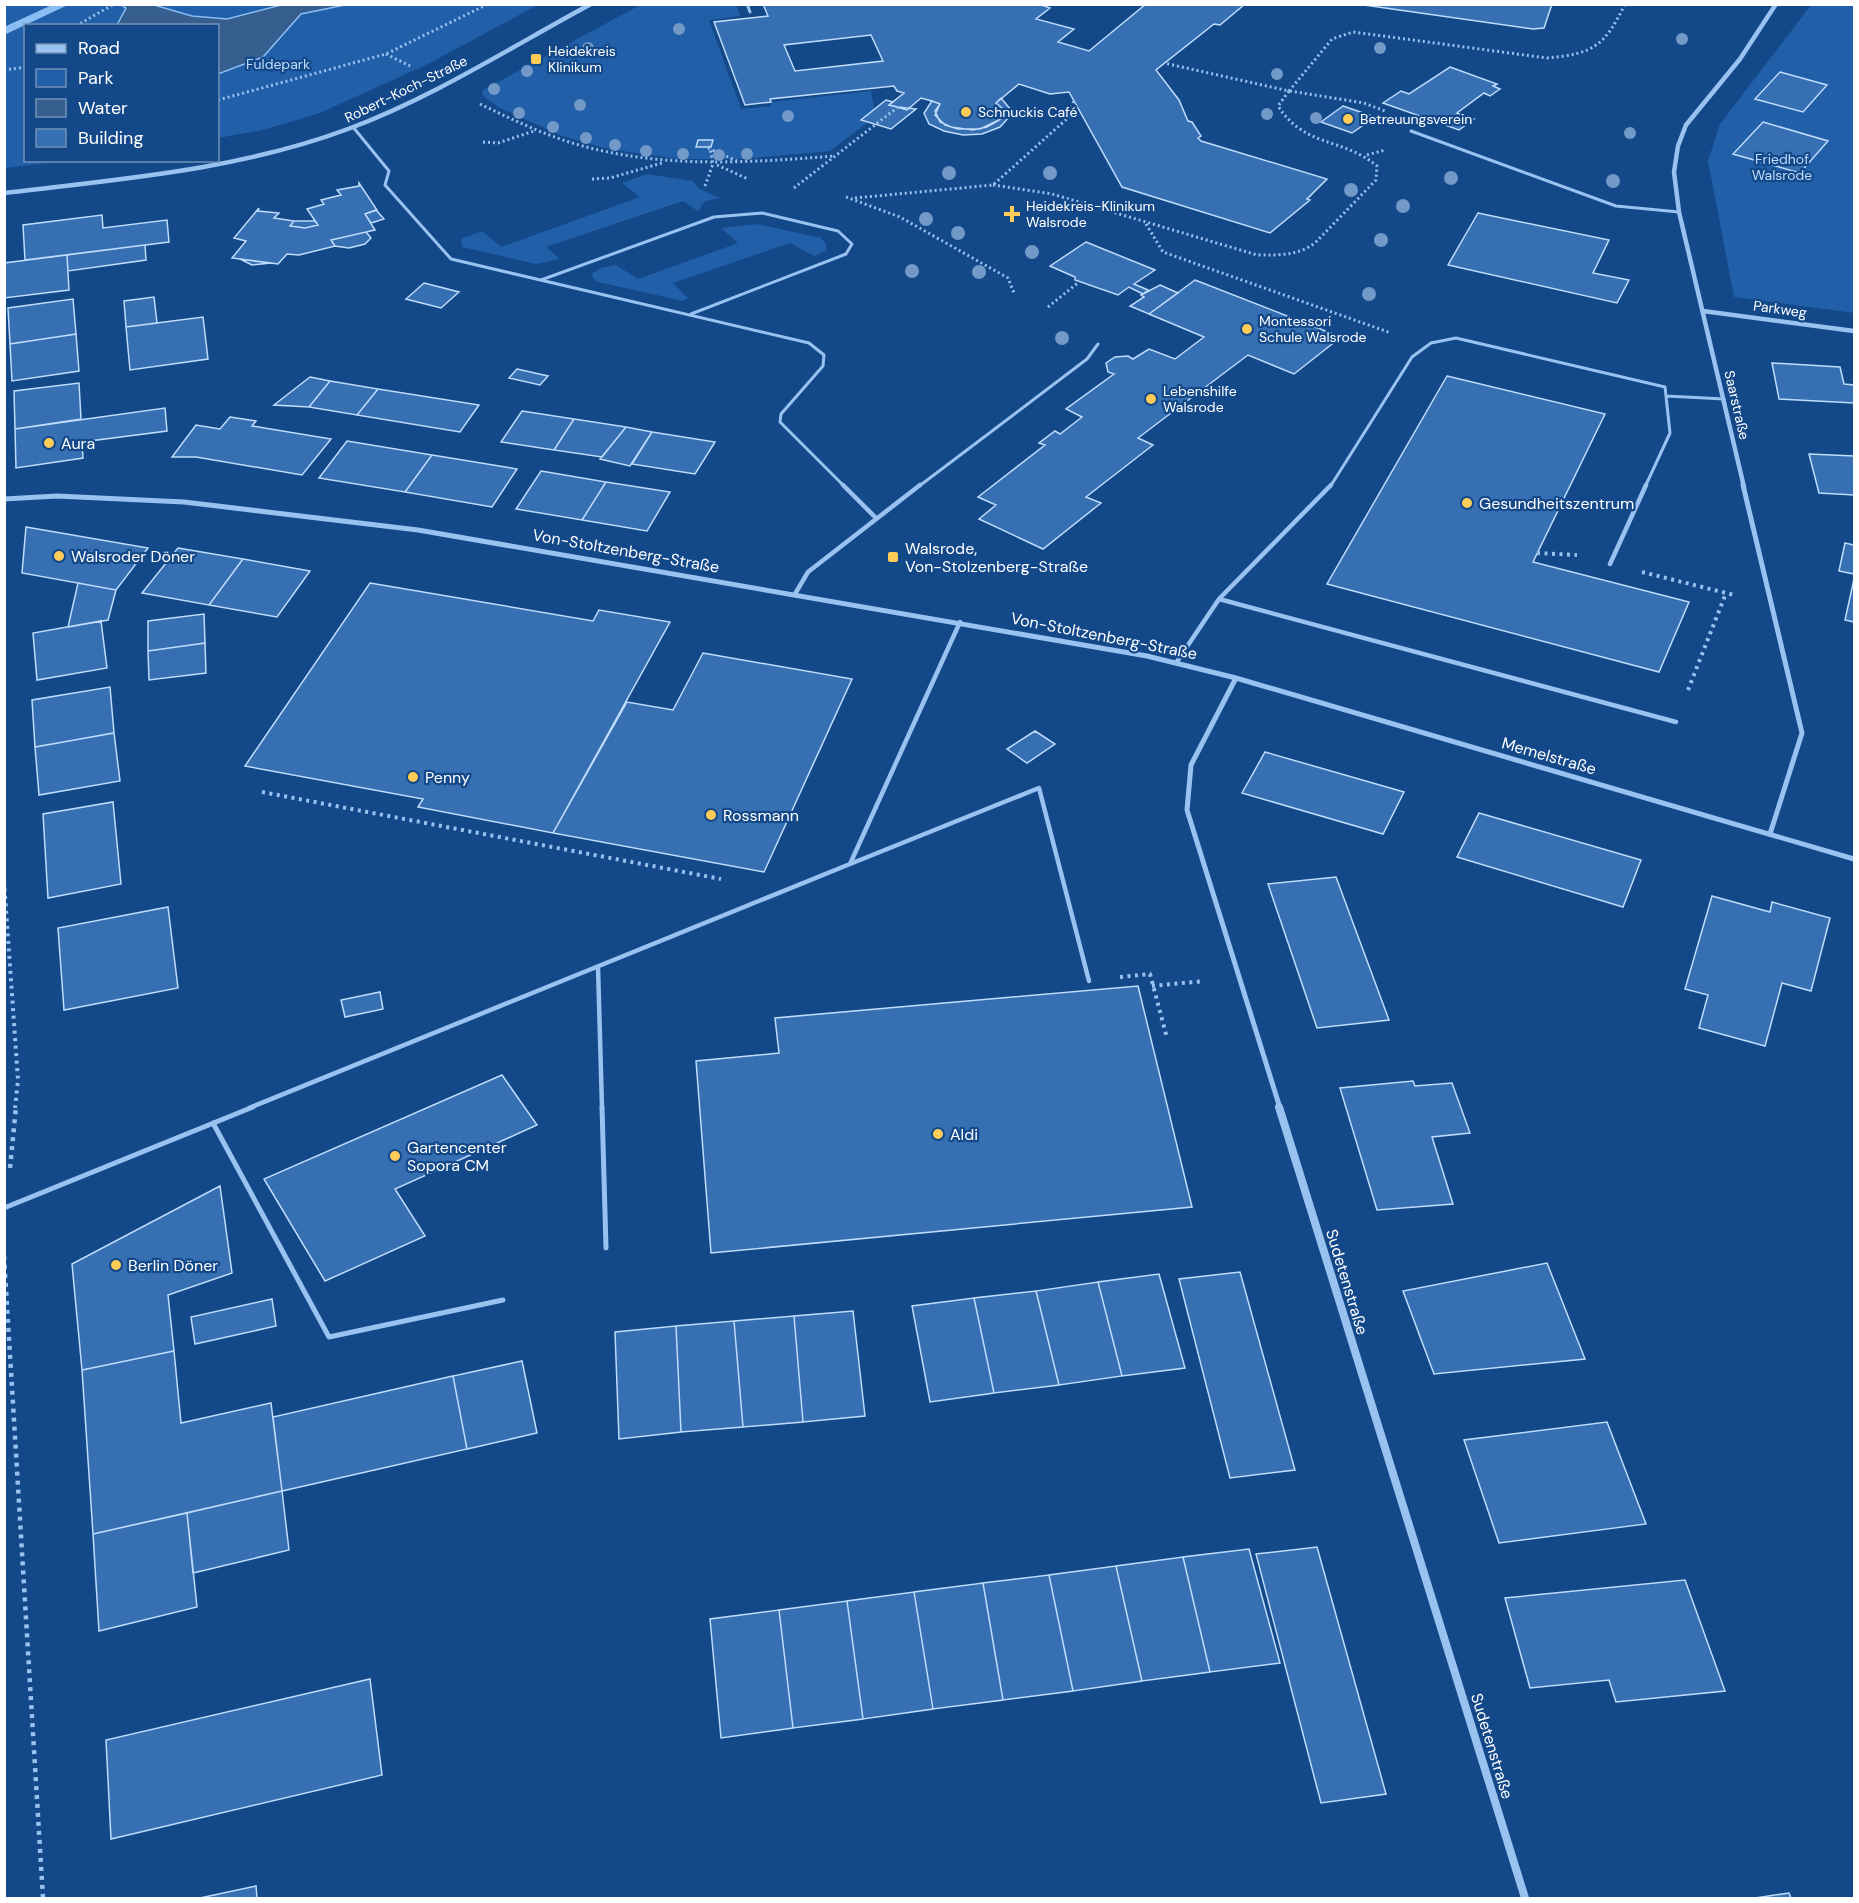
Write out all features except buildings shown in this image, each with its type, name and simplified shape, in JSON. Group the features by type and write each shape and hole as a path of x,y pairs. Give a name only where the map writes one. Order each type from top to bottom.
{"street":[{"name":"Robert-Koch-Straße","path":"4,193 218,164 280,151 353,127 443,84 591,4"},
{"name":"Saarstraße","path":"1770,834 1802,733 1679,212 1674,172 1678,146 1686,125 1740,59 1776,4"},
{"name":"Parkweg","path":"1703,311 1854,331"},
{"name":"Von-Stoltzenberg-Straße","path":"4,499 57,496 196,503 418,530 960,622 1176,663 1236,678"},
{"name":"Memelstraße","path":"1236,678 1854,859"},
{"name":"Sudetenstraße","path":"1236,678 1191,765 1187,810 1525,1899"}],"lane":[{"path":"747,4 750,12"},
{"path":"353,127 389,171 386,185 451,259 809,342 824,355 823,366 781,414 780,422 876,518"},
{"path":"1411,131 1616,206 1679,212"},
{"path":"541,280 714,217 762,213 838,231 852,244 846,254 690,315"},
{"path":"1176,663 1219,599 1327,491 1412,357 1431,343 1456,338 1665,387 1670,433 1610,564"},
{"path":"795,594 808,572 1087,359 1098,344"},
{"path":"1666,396 1724,399"},
{"path":"1219,599 1676,722"},
{"path":"850,864 960,622"},
{"path":"5,1207 1039,788 1089,981"},
{"path":"598,967 606,1248"},
{"path":"213,1123 329,1337 503,1300"}],"path":[{"path":"79,24 114,4"},
{"path":"219,100 240,96 386,54 488,4"},
{"path":"845,197 855,198 993,185 1052,194 1257,255 1289,255 1304,251 1315,243 1376,180 1377,166 1367,155 1296,131 1284,118 1278,106 1332,39 1341,34 1371,34 1547,58 1565,57 1600,47 1609,37 1625,4"},
{"path":"386,54 412,67"},
{"path":"1164,63 1289,91 1373,106 1383,110 1411,131"},
{"path":"4,70 24,67"},
{"path":"443,84 535,131 593,150 669,162 713,164 834,156"},
{"path":"993,185 1069,117 1074,100"},
{"path":"801,192 790,191 898,107"},
{"path":"483,142 498,143 535,131"},
{"path":"709,143 708,148 713,164"},
{"path":"708,148 741,163"},
{"path":"592,179 610,178 669,162"},
{"path":"855,198 900,217 1008,278 1014,293"},
{"path":"1146,223 1163,252 1369,327 1431,343"},
{"path":"1048,307 1079,282"},
{"path":"1537,553 1575,555 1773,604"},
{"path":"1676,722 1726,593"},
{"path":"262,792 784,891"},
{"path":"4,881 18,1080 5,1207"},
{"path":"1089,981 1150,974 1167,1038"},
{"path":"1152,986 1238,978"},
{"path":"4,1256 43,1899"}],"green space":[{"path":"736,4 740,16 709,20 741,109 771,106 771,102 871,91 874,109 861,120 867,123 830,151 743,159 678,159 608,149 562,136 498,107 482,95 483,90 640,5"},
{"name":"Fuldepark","path":"4,5 538,5 426,65 320,113 263,130 219,138 219,24 24,24 24,162 56,162 5,168"},
{"name":"Friedhof Walsrode","path":"1811,5 1854,5 1854,313 1734,297 1708,161 1720,124"},
{"path":"647,174 693,181 699,189 720,198 705,201 698,211 683,201 546,247 560,259 536,264 462,247 461,239 482,231 501,247 640,197 622,183"},
{"path":"758,224 821,238 826,244 826,251 814,256 790,243 673,283 688,298 683,301 598,282 593,278 592,274 600,268 616,265 638,279 738,243 721,228"}],"water":[{"path":"121,5 154,5 192,16 227,19 281,5 345,5 301,14 263,57 219,74 219,24 118,24 126,8"}],"waterway":[{"path":"4,32 65,4"}],"place":[{"name":"Heidekreis Klinikum","path":"536,59"},
{"name":"Schnuckis Café","path":"966,112"},
{"name":"Betreuungsverein","path":"1348,119"},
{"name":"Heidekreis-Klinikum Walsrode","path":"1012,214"},
{"name":"Montessori Schule Walsrode","path":"1247,329"},
{"name":"Lebenshilfe Walsrode","path":"1151,399"},
{"name":"Aura","path":"49,443"},
{"name":"Gesundheitszentrum","path":"1467,503"},
{"name":"Walsroder Döner","path":"59,556"},
{"name":"Walsrode, Von-Stolzenberg-Straße","path":"893,557"},
{"name":"Penny","path":"413,777"},
{"name":"Rossmann","path":"711,815"},
{"name":"Aldi","path":"938,1134"},
{"name":"Gartencenter Sopora CM","path":"395,1156"},
{"name":"Berlin Döner","path":"116,1265"}]}
